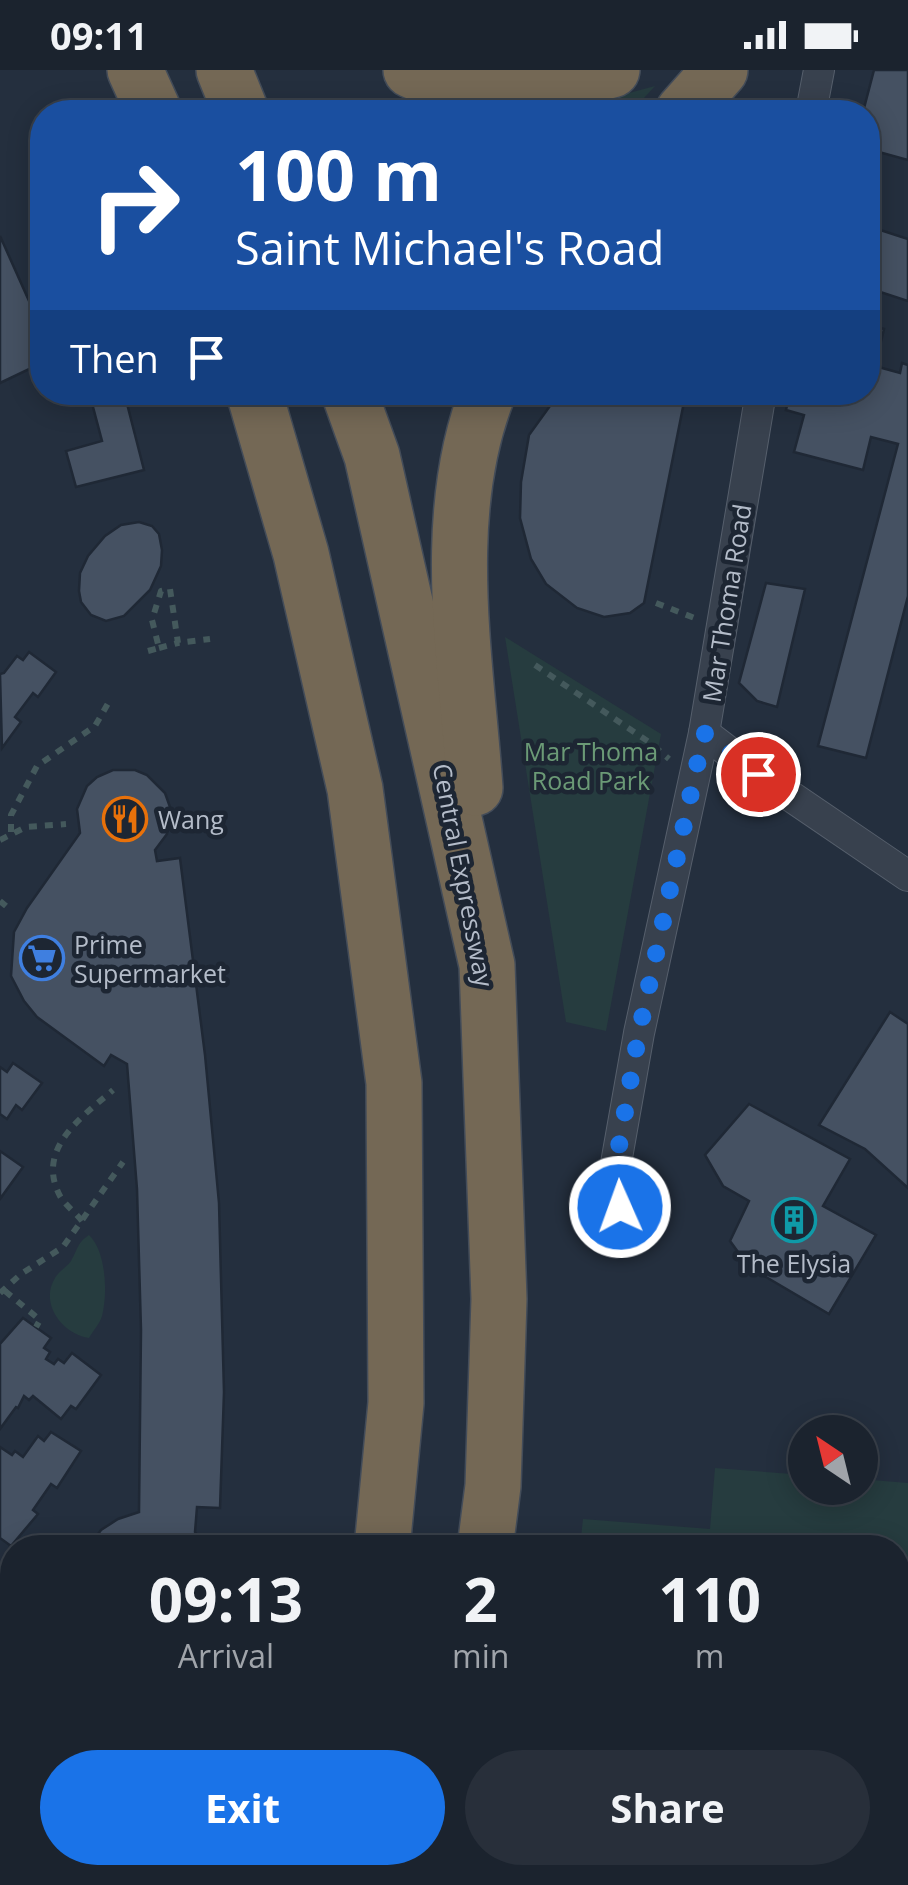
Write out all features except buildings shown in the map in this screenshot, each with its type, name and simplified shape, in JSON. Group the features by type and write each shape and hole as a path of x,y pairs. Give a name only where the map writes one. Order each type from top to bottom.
{"highway":[{"path":"134,70 148,100"},
{"path":"224,70 237,100"},
{"path":"411,70 429,78 502,89 552,86 612,70"},
{"path":"694,100 720,70"},
{"path":"258,405 301,554 355,789 394,1082 396,1404 383,1535"},
{"name":"Central Expressway","path":"354,405 372,456 487,965 499,1299 493,1486 487,1535"},
{"path":"483,405 473,430 464,486 460,580 487,965"}],"street":[{"path":"814,100 819,70"},
{"name":"Mar Thoma Road","path":"630,1219 620,1207 612,1186 639,1032 704,733 759,405"},
{"path":"704,733 908,876"}],"path":[{"path":"159,648 152,620 165,588 170,589 178,643"},
{"path":"656,604 709,624"},
{"path":"148,650 210,638"},
{"path":"535,665 649,742 682,770"},
{"path":"11,832 10,815 37,766 95,726 110,700"},
{"path":"0,840 11,832 66,824"},
{"path":"82,1221 60,1197 54,1158 61,1139 114,1090"},
{"path":"36,1327 40,1320 2,1292 21,1274 63,1247 123,1162"}],"green space":[{"path":"655,86 642,100 603,100"},
{"name":"Mar Thoma Road Park","path":"505,637 661,734 606,1031 566,1022"},
{"path":"89,1235 102,1262 105,1296 102,1316 89,1338 63,1324 50,1298 55,1278"},
{"path":"715,1468 788,1474 788,1505 878,1505 878,1480 908,1483 908,1535 581,1535 583,1519 710,1529"}],"place":[{"name":"Wang","path":"125,819"},
{"name":"Prime Supermarket","path":"42,958"},
{"name":"The Elysia","path":"794,1220"}],"route":[{"path":"620,1207 612,1186 639,1032 704,733 758,774"}]}
